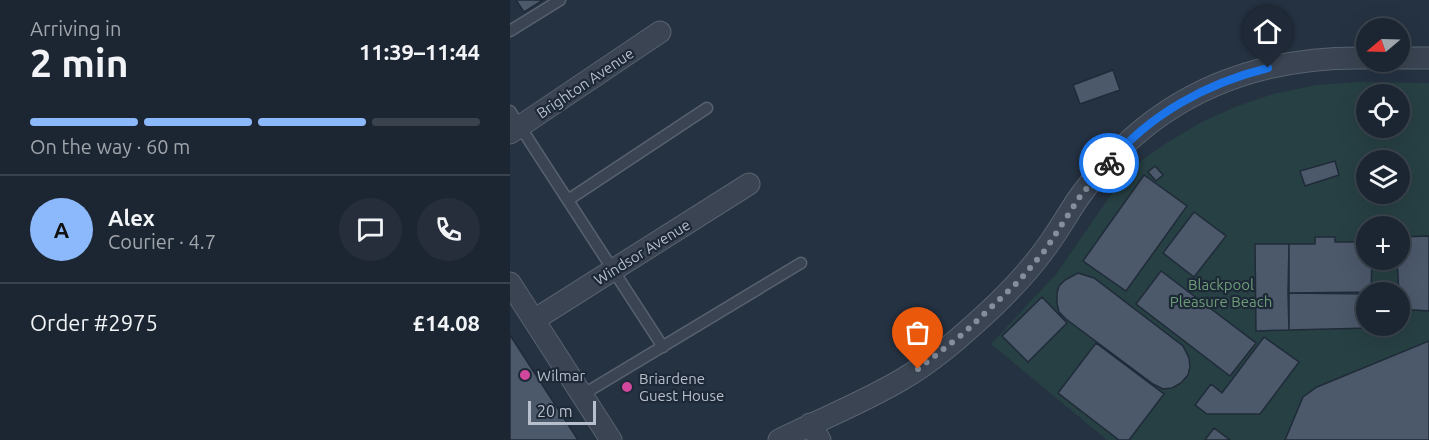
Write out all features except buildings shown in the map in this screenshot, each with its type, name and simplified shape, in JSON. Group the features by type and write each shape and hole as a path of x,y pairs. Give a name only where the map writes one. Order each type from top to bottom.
{"street":[{"name":"Brighton Avenue","path":"513,124 660,32"},
{"path":"779,440 815,432 902,380 964,333 1019,281 1046,249 1081,195 1122,146 1162,115 1217,83 1247,73 1290,63 1340,57 1356,58"},
{"path":"1410,58 1429,58"},
{"name":"Windsor Avenue","path":"534,320 749,184"},
{"path":"510,283 611,440"}],"lane":[{"path":"510,31 560,0"},
{"path":"568,200 707,108"},
{"path":"513,124 568,200 663,346"},
{"path":"582,395 801,262"}],"green space":[{"name":"Blackpool Pleasure Beach","path":"1358,82 1429,83 1429,440 1107,440 991,344 1057,273 1110,196 1142,160 1202,122 1235,107 1273,94 1316,85"}],"way so far":[{"path":"918,369 964,333 1019,281 1046,249 1081,195 1109,163"}],"place":[{"name":"Wilmar","path":"525,375"},
{"name":"Briardene Guest House","path":"627,387"}],"route":[{"path":"1109,163 1122,146 1142,129 1187,99 1217,83 1268,68"}]}
